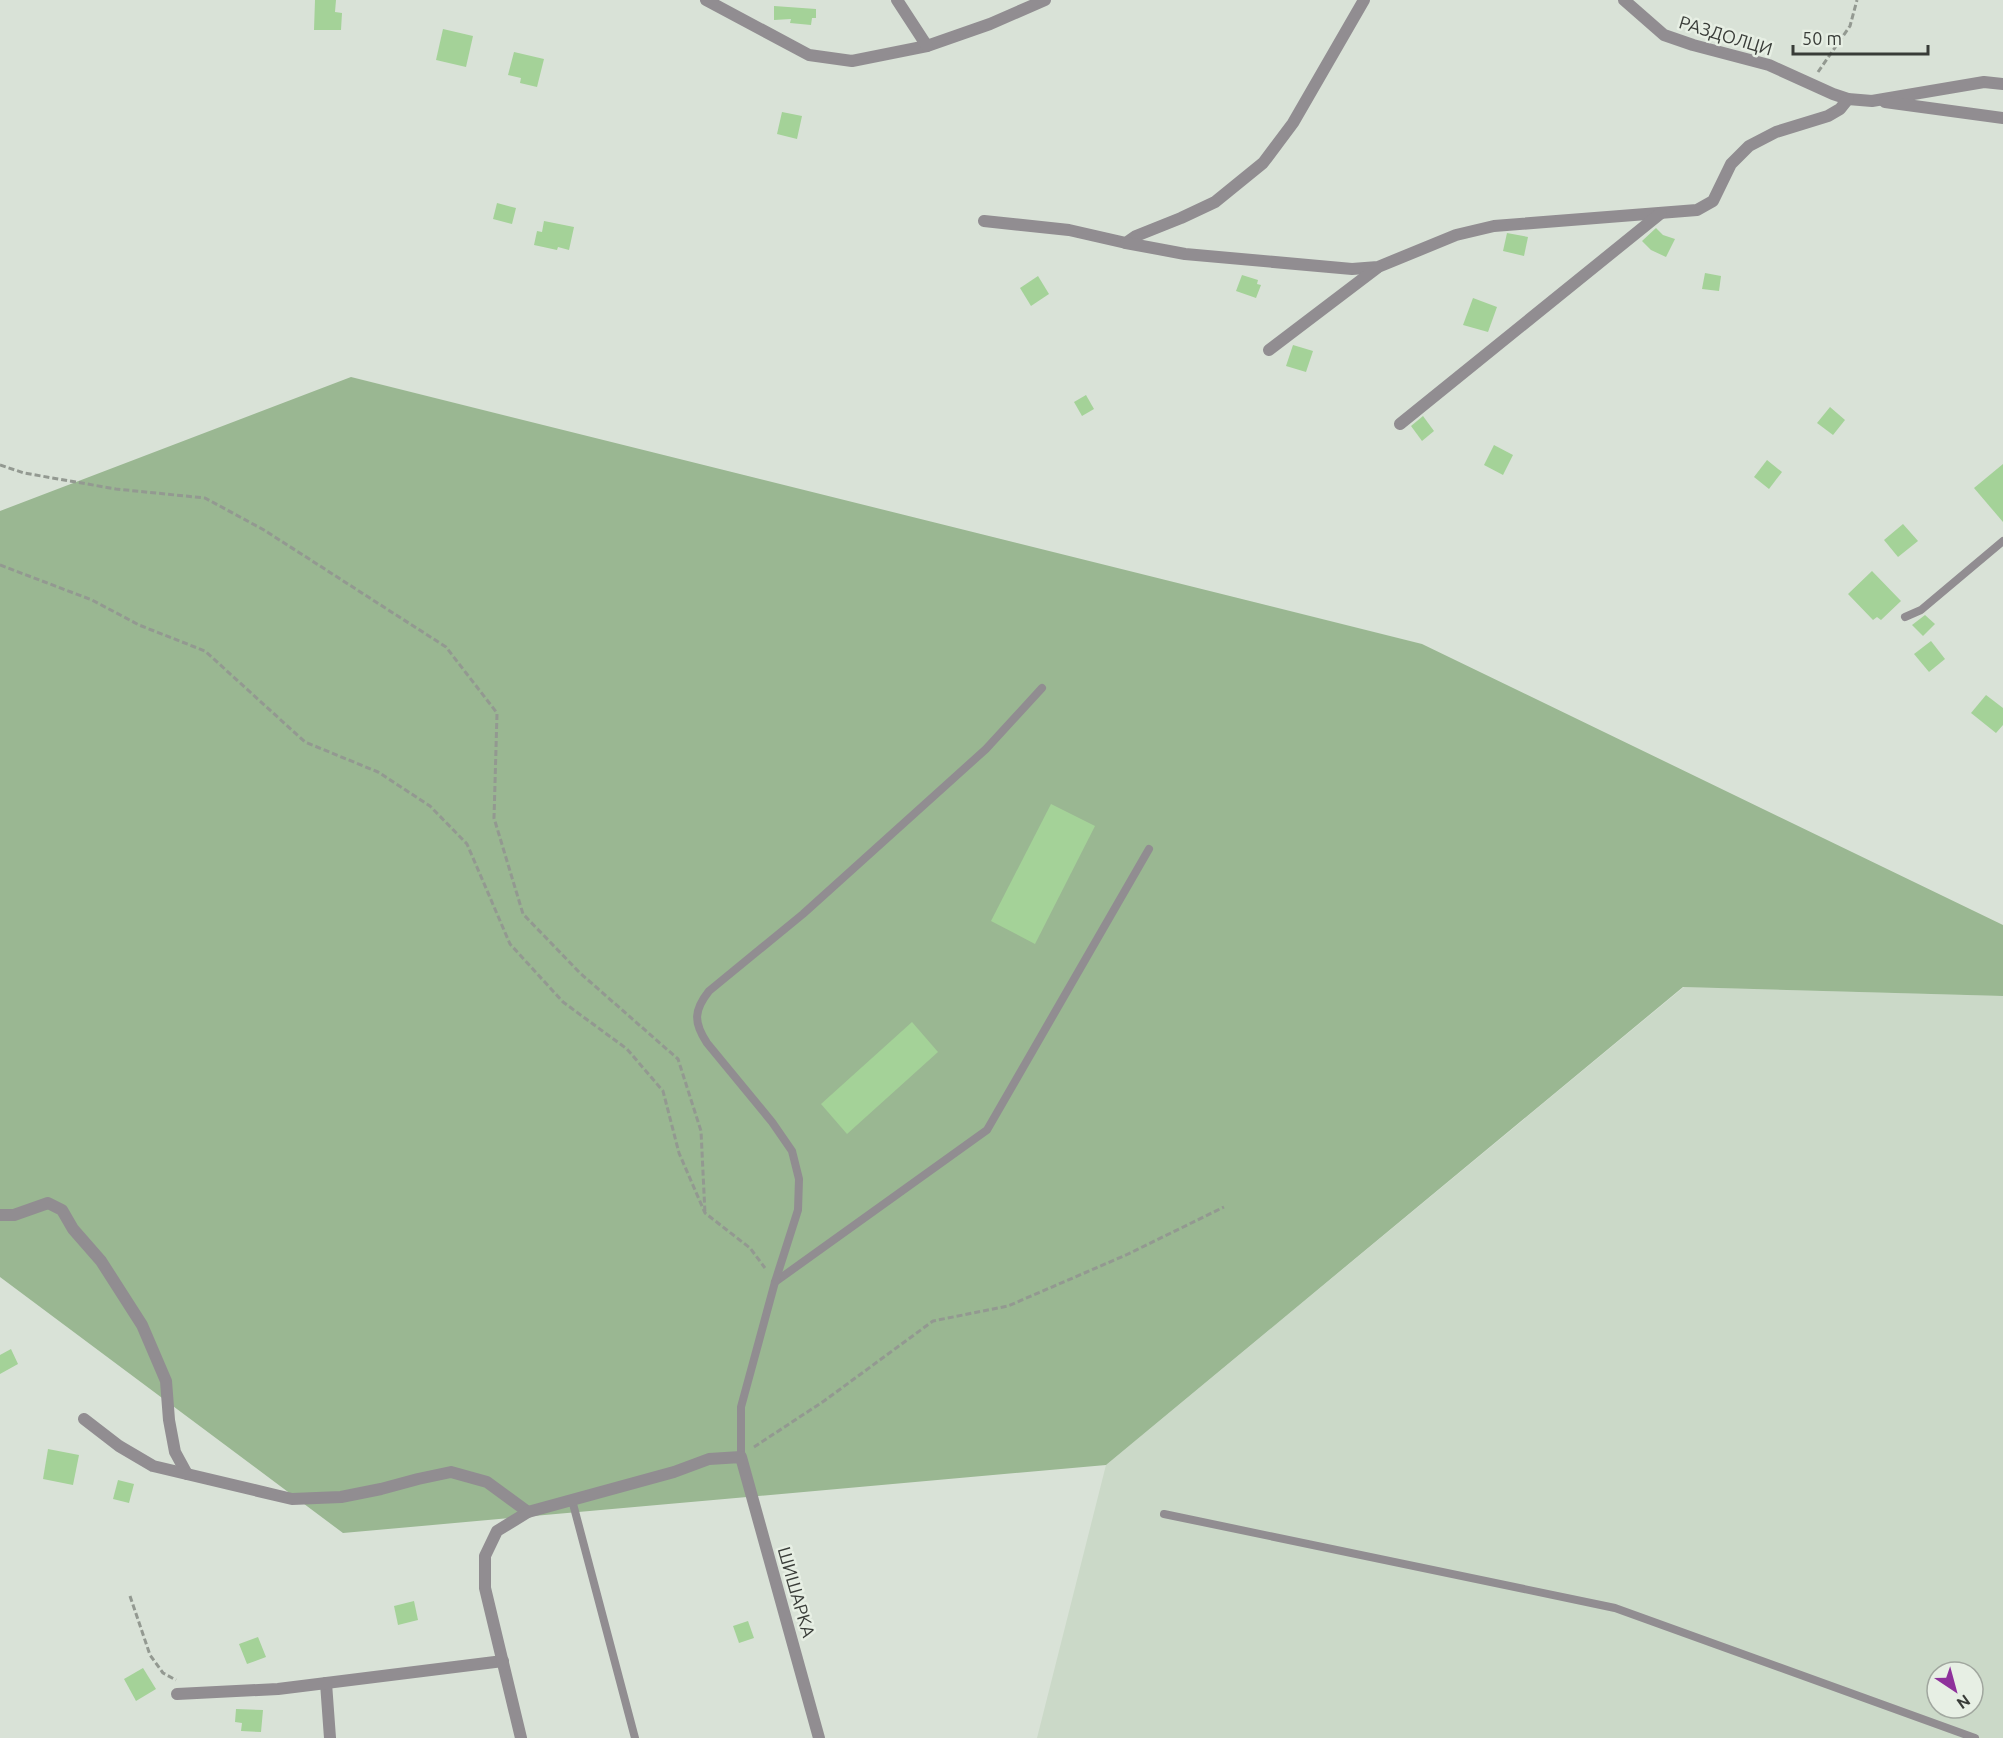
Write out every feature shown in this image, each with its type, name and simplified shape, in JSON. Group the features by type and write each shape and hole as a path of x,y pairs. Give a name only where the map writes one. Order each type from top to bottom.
{"street":[{"path":"706,0 809,55 852,61 927,46 990,24 1045,0"},
{"path":"897,0 927,46"},
{"path":"1126,243 1136,236 1215,201 1263,163 1293,123 1364,0"},
{"name":"РАЗДОЛЦИ","path":"1624,0 1664,35 1768,65 1848,99 1872,101 1984,82 2003,84"},
{"path":"1269,350 1378,267 1456,235 1494,226 1697,210 1713,201 1731,164 1749,146 1776,132 1828,116 1840,109 1848,99"},
{"path":"1872,101 2003,118"},
{"path":"1400,424 1661,213"},
{"path":"984,220 1069,230 1185,254 1352,269 1378,267"},
{"path":"0,1215 14,1215 48,1203 62,1210 73,1229 101,1261 142,1325 166,1381 175,1452 187,1474"},
{"path":"84,1419 119,1446 153,1466 292,1499 341,1497 381,1490 451,1472 487,1482 528,1512"},
{"path":"521,1738 485,1588 484,1556 496,1531 528,1512 674,1472 709,1459 741,1456"},
{"name":"ШИШАРКА","path":"741,1456 819,1738"},
{"path":"177,1694 278,1689 503,1662"},
{"path":"326,1683 330,1738"}],"lane":[{"path":"1905,617 1921,610 2003,541"},
{"path":"741,1456 741,1407 775,1282 798,1210 799,1179 792,1151 772,1122 706,1043 699,1030 697,1016 700,1002 709,991 803,914 986,749 1042,688"},
{"path":"775,1282 987,1130 1149,849"},
{"path":"572,1500 635,1738"},
{"path":"1164,1514 1616,1608 1975,1738"}],"path":[{"path":"1810,84 1850,26 1857,0"},
{"path":"0,465 24,473 116,489 205,498 264,530 446,647 497,713 494,818 523,914 580,973 678,1059 701,1131 705,1213"},
{"path":"0,565 92,600 139,625 205,651 305,742 378,772 430,806 467,844 510,944 562,1002 627,1049 663,1090 679,1153 705,1213 750,1248 775,1282"},
{"path":"741,1456 824,1401 933,1321 1008,1306 1126,1255 1224,1207"},
{"path":"130,1596 150,1655 163,1673 178,1681"}],"shaded area":[{"path":"1684,987 2003,996 2003,1738 1037,1738 1106,1465"}],"green space":[{"path":"351,377 1422,644 2003,925 2003,996 1683,987 1106,1465 343,1533 0,1277 0,511"}],"building":[{"path":"315,0 336,0 335,12 342,13 341,30 314,30"},
{"path":"774,6 816,9 816,18 812,18 811,25 790,23 791,19 774,20"},
{"path":"443,29 473,36 466,67 436,60"},
{"path":"514,52 544,59 537,87 520,83 521,78 508,75"},
{"path":"782,112 802,116 797,139 777,134"},
{"path":"497,203 516,208 512,224 493,219"},
{"path":"544,221 574,227 569,250 534,245 537,231 542,232"},
{"path":"1656,228 1663,235 1675,239 1666,257 1651,250 1642,241"},
{"path":"1507,233 1528,237 1524,256 1503,251"},
{"path":"1705,273 1721,276 1719,291 1702,289"},
{"path":"1242,275 1258,280 1257,284 1261,285 1256,298 1236,291"},
{"path":"1038,276 1049,294 1031,306 1020,288"},
{"path":"1473,298 1497,307 1488,332 1463,325"},
{"path":"1293,345 1313,351 1306,372 1286,366"},
{"path":"1086,395 1094,409 1082,416 1074,402"},
{"path":"1830,407 1845,420 1833,435 1817,423"},
{"path":"1423,416 1434,431 1422,441 1411,426"},
{"path":"1494,445 1513,455 1503,475 1484,465"},
{"path":"1767,460 1782,472 1769,489 1754,477"},
{"path":"2003,464 2003,522 1974,488"},
{"path":"1903,524 1918,541 1898,557 1884,540"},
{"path":"1872,571 1901,601 1881,620 1877,617 1873,620 1848,594"},
{"path":"1925,615 1935,624 1923,636 1912,625"},
{"path":"1931,641 1945,659 1929,672 1914,654"},
{"path":"1986,695 2003,708 2003,725 1996,733 1971,713"},
{"path":"1051,804 1095,826 1035,944 991,921"},
{"path":"912,1022 938,1052 847,1134 821,1104"},
{"path":"11,1349 18,1364 0,1374 0,1355"},
{"path":"48,1449 79,1455 73,1485 43,1479"},
{"path":"118,1480 134,1484 129,1503 113,1499"},
{"path":"414,1601 418,1620 398,1625 394,1606"},
{"path":"748,1621 754,1638 739,1643 733,1626"},
{"path":"258,1637 266,1657 247,1664 239,1644"},
{"path":"143,1668 156,1689 136,1701 124,1679"},
{"path":"236,1709 263,1710 261,1732 241,1731 242,1723 235,1722"}]}
